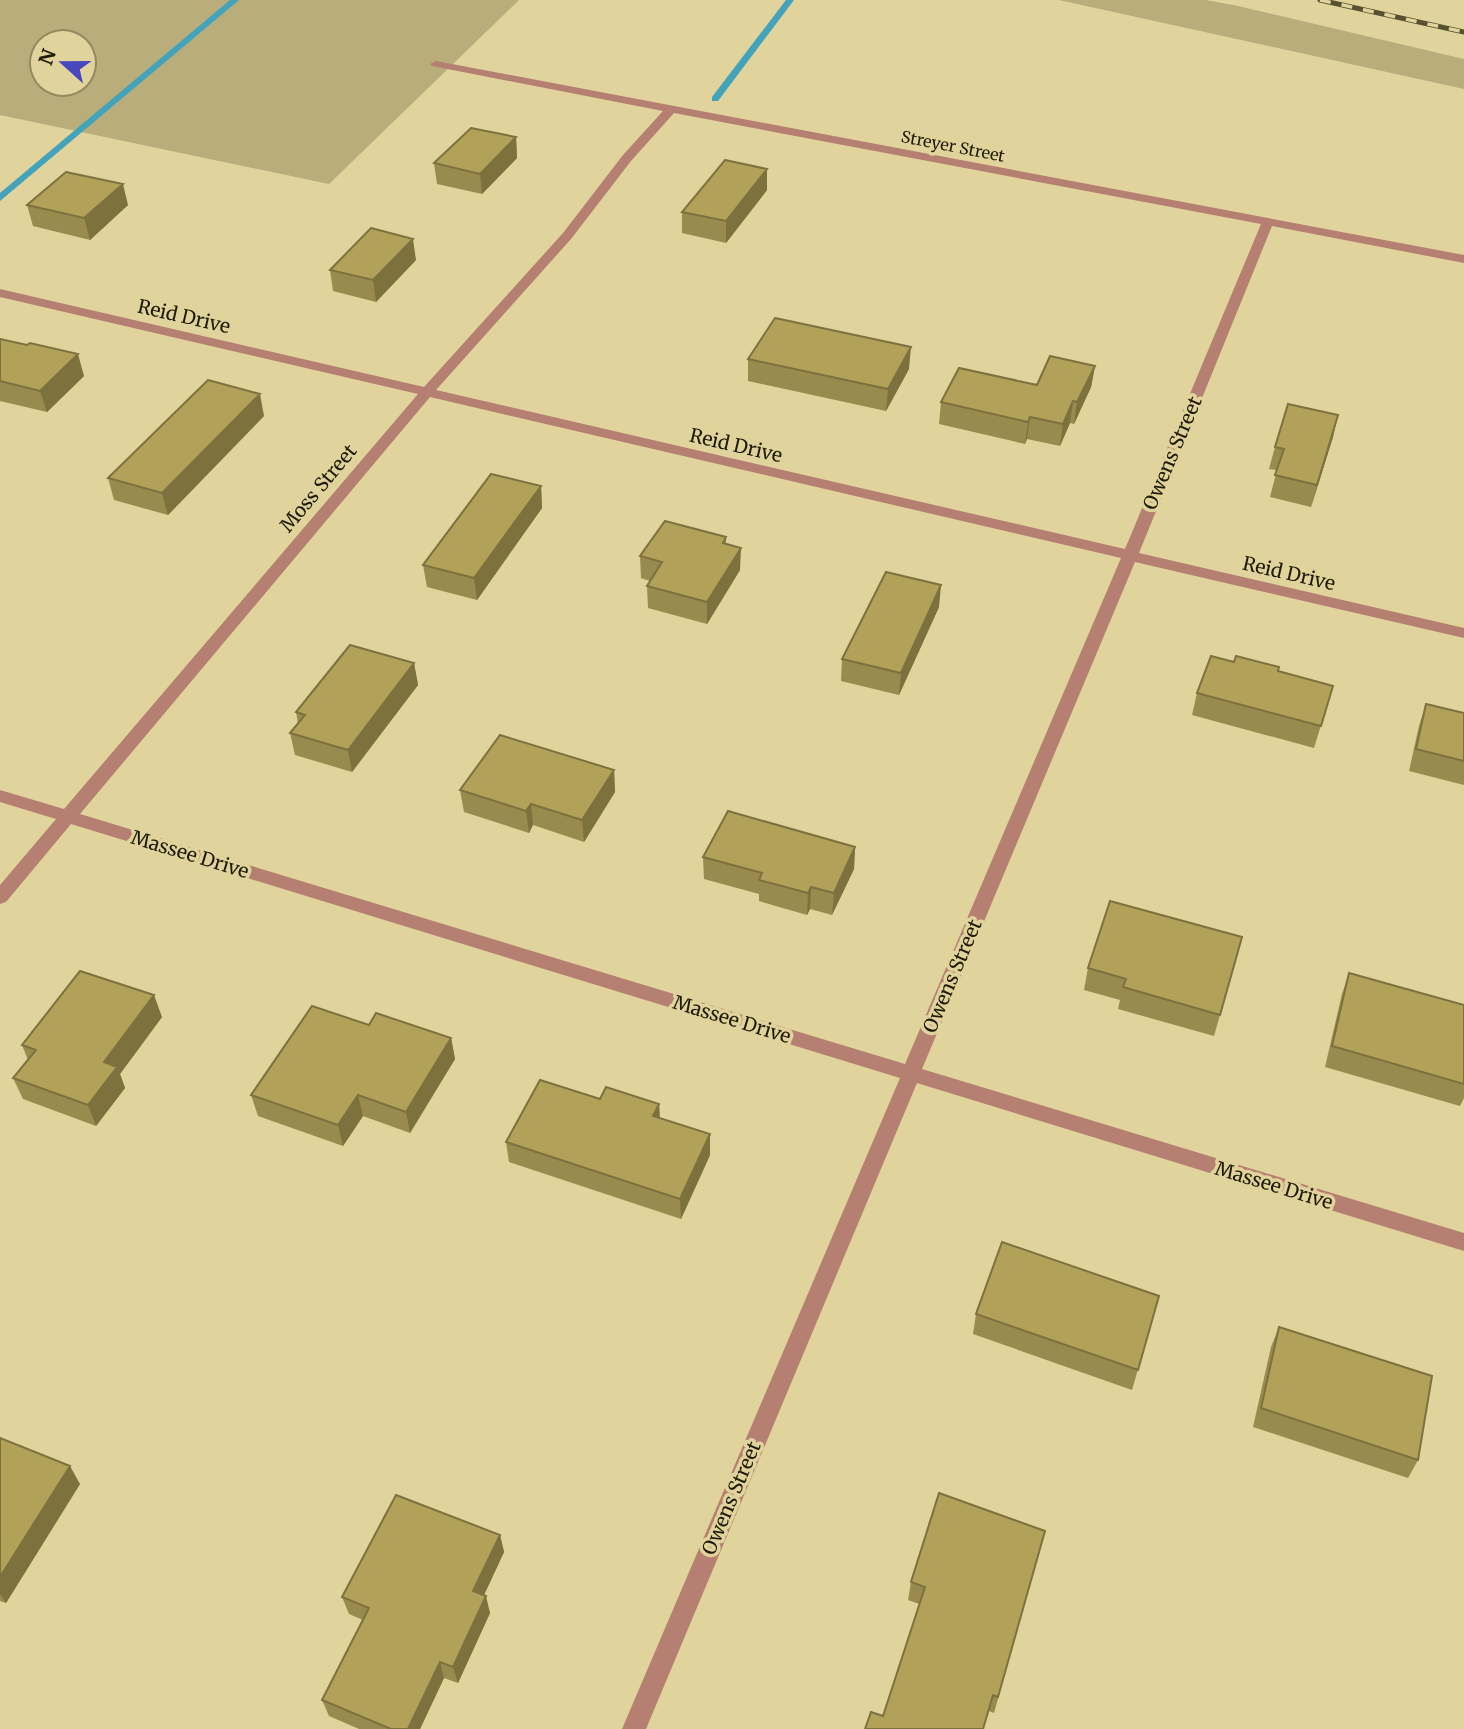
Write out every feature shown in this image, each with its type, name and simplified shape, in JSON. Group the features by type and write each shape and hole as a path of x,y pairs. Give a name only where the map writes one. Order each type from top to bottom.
{"street":[{"name":"Streyer Street","path":"436,64 1464,259"},
{"name":"Moss Street","path":"0,897 426,393 567,236 627,158 671,108"},
{"name":"Owens Street","path":"634,1729 1130,556 1268,222"},
{"name":"Reid Drive","path":"0,293 1464,633"},
{"name":"Massee Drive","path":"0,796 1464,1242"}],"shaded area":[{"path":"0,0 519,0 329,184 0,115"},
{"path":"1059,0 1206,0 1238,6 1464,59 1464,89"}],"building":[{"path":"471,128 516,137 480,174 434,163"},
{"path":"725,160 767,169 726,221 682,212"},
{"path":"66,172 123,184 84,218 27,205"},
{"path":"371,228 413,239 373,280 330,270"},
{"path":"775,318 911,347 888,389 748,359"},
{"path":"0,339 78,354 40,391 0,381"},
{"path":"1050,356 1095,366 1077,402 1073,401 1063,424 1030,417 1028,422 941,402 959,368 1037,385"},
{"path":"208,380 260,394 162,493 108,478"},
{"path":"1288,404 1338,415 1317,485 1275,475 1284,449 1275,447"},
{"path":"491,474 541,486 474,578 423,565"},
{"path":"665,521 726,537 723,543 741,548 707,602 647,586 662,562 640,556"},
{"path":"886,572 941,585 901,673 842,659"},
{"path":"350,645 414,663 348,750 290,733 305,715 296,712"},
{"path":"1211,656 1234,662 1236,656 1279,667 1278,671 1333,686 1321,726 1197,693"},
{"path":"1426,704 1464,713 1464,761 1416,749"},
{"path":"500,735 614,770 582,820 531,804 526,811 460,790"},
{"path":"728,811 855,847 834,893 811,887 808,893 759,880 762,873 703,857"},
{"path":"1110,901 1242,937 1220,1015 1123,987 1126,979 1088,968"},
{"path":"80,971 154,995 104,1062 117,1067 88,1105 13,1078 36,1050 22,1045"},
{"path":"1349,973 1464,1005 1464,1084 1332,1046"},
{"path":"312,1006 369,1025 376,1013 451,1038 406,1112 358,1095 338,1125 251,1095"},
{"path":"540,1080 600,1099 606,1087 659,1104 653,1116 710,1134 680,1199 506,1142"},
{"path":"1002,1242 1159,1296 1138,1370 976,1314"},
{"path":"1279,1327 1432,1376 1418,1460 1261,1408"},
{"path":"0,1438 70,1466 0,1577"},
{"path":"939,1493 1045,1531 998,1697 993,1695 983,1729 865,1729 871,1712 883,1716 925,1587 911,1582"},
{"path":"396,1495 500,1535 473,1591 486,1596 453,1667 440,1662 408,1729 391,1729 322,1700 369,1608 342,1597"}],"waterway":[{"path":"0,198 235,0"},
{"path":"715,99 790,0"}],"railway":[{"path":"1320,0 1464,32"}]}
